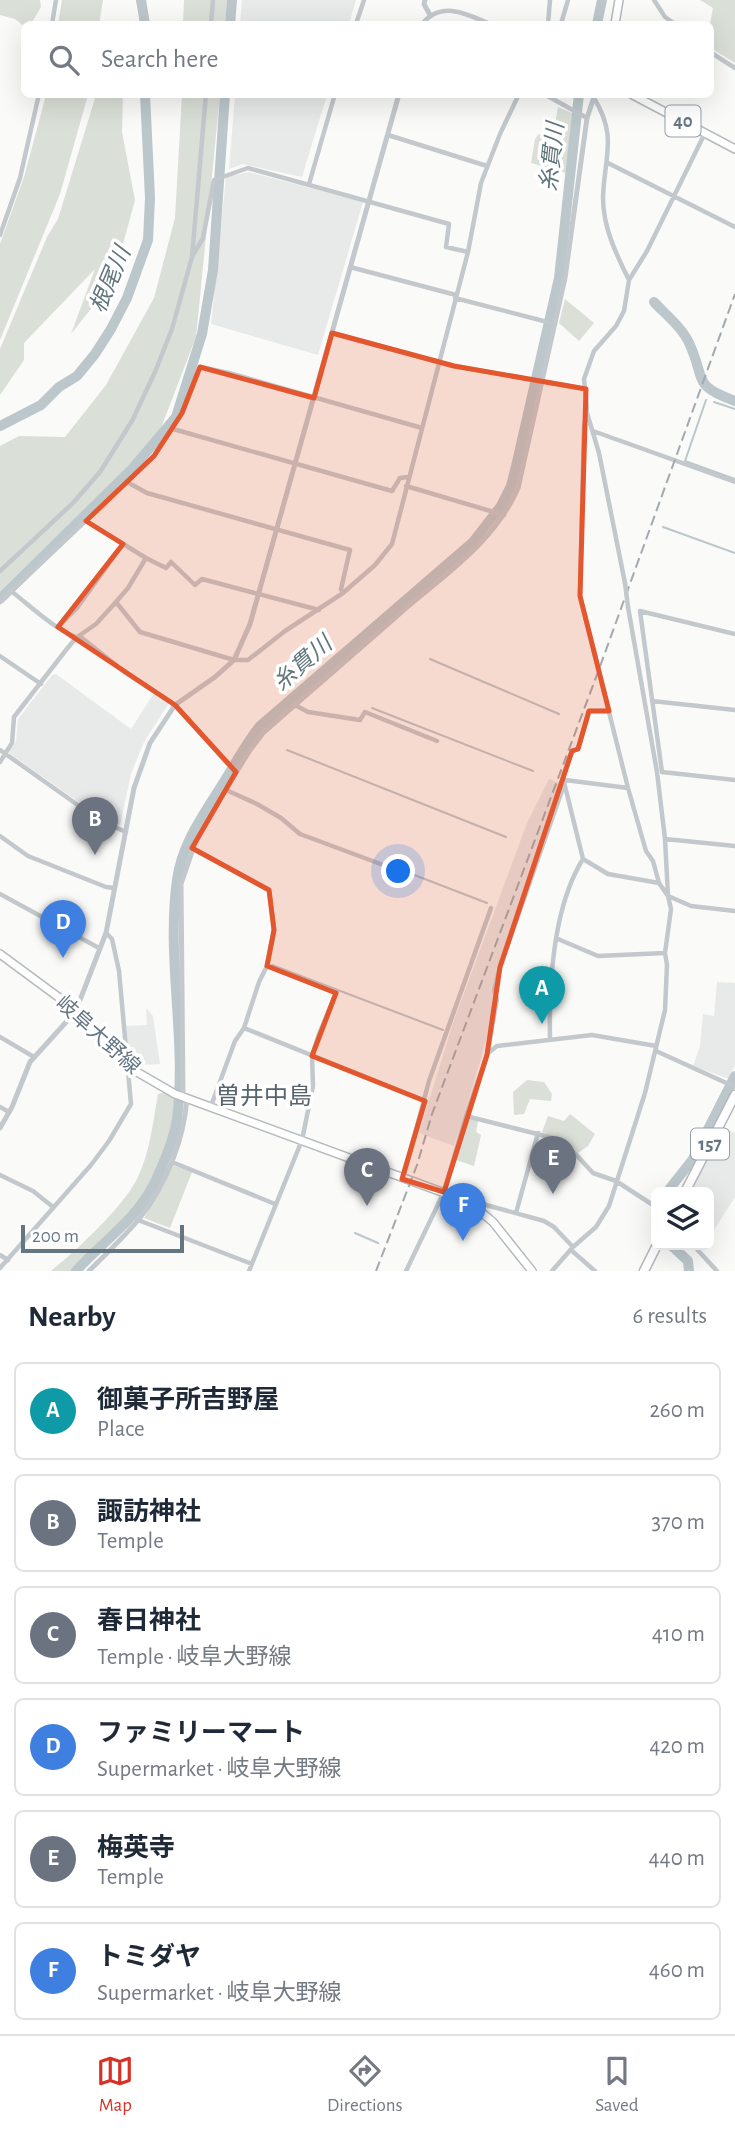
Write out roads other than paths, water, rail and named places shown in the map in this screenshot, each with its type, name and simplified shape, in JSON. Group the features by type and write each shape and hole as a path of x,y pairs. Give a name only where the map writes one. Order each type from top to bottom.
{"highway":[{"name":"157","path":"687,1187 733,1087"},
{"path":"644,1271 654,1250"}],"main road":[{"path":"616,21 620,0"},
{"name":"40","path":"639,98 735,149"},
{"name":"岐阜大野線","path":"0,954 74,1012 127,1063 158,1086 469,1202 493,1222 532,1271"}],"street":[{"path":"52,21 56,0"},
{"path":"211,21 213,0"},
{"path":"357,21 365,0"},
{"path":"425,0 424,4 430,15"},
{"path":"548,21 550,0"},
{"path":"562,21 568,0"},
{"path":"654,0 671,21"},
{"path":"425,21 430,15 446,10 461,11 483,21"},
{"path":"714,55 735,68"},
{"path":"0,235 20,178 38,98"},
{"path":"0,571 73,503 113,454 155,372 172,329 192,257 205,98"},
{"path":"309,184 334,98"},
{"path":"0,1128 34,1057 74,1012 106,933 142,761 160,725 174,705 215,677 234,660 250,624 398,98"},
{"path":"116,602 140,632 234,660 248,660 258,655 285,631 343,593 375,565 392,544 468,252 481,183 517,98"},
{"path":"550,98 584,117"},
{"path":"89,1271 138,1220 155,1197 172,1161 186,1116 179,892 198,834 234,767 263,733 453,570 493,531 499,514 518,488 550,323 568,259 584,117 594,98"},
{"path":"596,98 608,131 608,163 603,198 608,234 629,281"},
{"path":"660,772 606,487 587,409 584,379 594,351 616,326 624,311 629,281 647,251 705,133"},
{"path":"388,135 487,166"},
{"path":"608,163 735,227"},
{"path":"192,257 203,238 214,180 248,167 449,224 446,247 468,252"},
{"path":"351,267 550,323"},
{"path":"332,333 440,363 586,389"},
{"path":"0,602 154,456 182,413 200,367 422,428"},
{"path":"587,409 584,427 580,596 646,851 653,861 659,883 668,896 691,906 735,911"},
{"path":"173,429 392,491 400,478 408,477"},
{"path":"592,431 735,482"},
{"path":"127,481 147,493 350,550 341,589 343,593"},
{"path":"406,486 499,514"},
{"path":"86,521 166,568 171,562 195,585 202,579 320,610"},
{"path":"58,626 77,608 123,544"},
{"path":"0,762 12,743 14,717 76,638 96,624 128,588 146,558"},
{"path":"11,591 76,638 82,638 126,673 174,705 234,767"},
{"path":"552,1271 596,1227 609,1206 666,1010 665,953 671,909 660,772 640,611 735,634"},
{"path":"0,656 41,684"},
{"path":"652,701 735,710"},
{"path":"295,705 307,712 360,720 365,712 437,741"},
{"path":"550,1039 553,975 561,912 583,859 563,778 572,751 578,750 589,711 609,711"},
{"path":"0,750 99,820 126,832"},
{"path":"660,772 735,780"},
{"path":"565,781 628,788"},
{"path":"406,1271 444,1192 487,1055 497,999 494,990 500,967 565,781"},
{"path":"224,789 281,818 300,834 386,866"},
{"path":"0,836 28,856 114,888"},
{"path":"665,839 735,846"},
{"path":"192,848 269,890 274,930 267,967 211,1106"},
{"path":"583,859 608,874 659,883"},
{"path":"0,894 99,948"},
{"path":"402,1179 429,1081 491,908"},
{"path":"0,1268 97,1157 131,1104 119,971 112,939 106,933"},
{"path":"557,939 598,956 665,953"},
{"path":"249,1271 302,1140 313,1086 312,1056 318,1034 337,993 267,967"},
{"path":"244,1028 425,1101"},
{"path":"487,1055 497,1045 592,1035 656,1046 656,1051"},
{"path":"0,1037 34,1057"},
{"path":"656,1051 733,1087"},
{"path":"0,1107 9,1112"},
{"path":"466,1116 538,1133 569,1147 593,1173 616,1181 651,1203"},
{"path":"516,1213 538,1133"},
{"path":"172,1161 275,1204"},
{"path":"0,1175 33,1191 53,1207"},
{"path":"469,1202 544,1221 554,1227 595,1271"},
{"path":"138,1220 252,1264"},
{"path":"698,1250 717,1271"},
{"path":"0,1255 8,1260"}],"waterway":[{"name":"根尾川","path":"141,0 144,21"},
{"path":"230,21 232,0"},
{"name":"糸貫川","path":"598,21 602,0"},
{"name":"根尾川","path":"0,426 41,405 59,387 77,376 95,354 127,298 148,240 150,198 145,98"},
{"path":"0,599 133,468 176,417 202,334 213,270 225,98"},
{"name":"糸貫川","path":"76,1271 128,1220 147,1197 173,1135 177,1119 180,1059 174,910 180,866 196,827 260,726 473,542 501,506 511,486 559,278 579,98"},
{"path":"654,302 687,339 706,386 735,401"},
{"path":"706,400 685,461 735,479"},
{"path":"714,402 735,409"},
{"path":"663,527 735,553"},
{"path":"430,659 559,714"},
{"path":"372,708 533,771"},
{"path":"287,750 506,837"},
{"path":"391,866 487,903"},
{"path":"272,965 443,1030"},
{"path":"671,1187 693,1159 735,1076"},
{"path":"355,1233 378,1243"},
{"path":"676,1250 688,1261 689,1271"}],"railway":[{"path":"376,1271 735,294"}],"place":[{"name":"諏訪神社","path":"95,855"},
{"name":"ファミリーマート","path":"63,958"},
{"name":"御菓子所吉野屋","path":"542,1024"},
{"name":"梅英寺","path":"553,1194"},
{"name":"春日神社","path":"367,1206"},
{"name":"トミダヤ","path":"463,1241"}],"district":[{"name":"曽井中島","path":"264,1097"}]}
